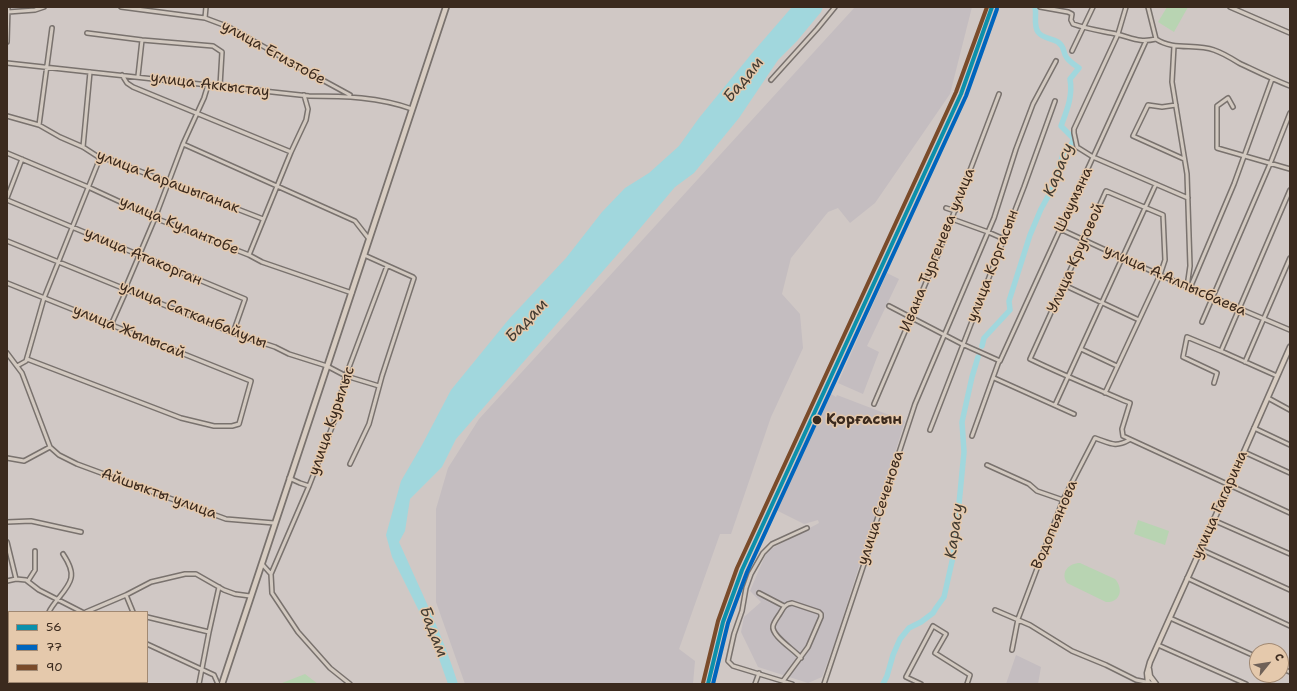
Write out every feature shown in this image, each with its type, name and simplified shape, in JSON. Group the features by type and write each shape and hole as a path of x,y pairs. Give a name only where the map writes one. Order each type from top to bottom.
{"highway":[{"path":"222,684 274,523 446,7"}],"main road":[{"name":"улица Гагарина","path":"1148,683 1147,673 1150,662 1213,520 1230,486 1290,347"},
{"path":"1150,662 1149,672 1156,684"}],"street":[{"path":"7,42 8,7"},
{"path":"8,12 34,10 44,7"},
{"name":"улица Егизтобе","path":"121,7 206,18 229,27 351,96"},
{"path":"206,7 206,18"},
{"path":"772,80 835,7"},
{"path":"1040,7 1068,12 1072,14 1071,20 1073,24 1084,28 1118,34 1140,41 1156,39 1174,46 1198,47 1213,50 1272,79 1290,86"},
{"path":"1072,51 1093,7"},
{"path":"1126,7 1118,34 1074,129 1077,147 1094,157 1188,198"},
{"path":"1148,7 1156,39"},
{"path":"1230,7 1290,33"},
{"path":"39,125 52,28"},
{"path":"87,33 142,40 213,46 222,52 220,86"},
{"path":"138,76 142,40"},
{"name":"Шаумяна","path":"972,436 1000,360 1146,41"},
{"path":"1174,46 1172,82 1187,174 1190,266 1188,287"},
{"name":"улица Сеченова","path":"824,684 915,404 988,232 1033,104 1056,61"},
{"name":"улица Аккыстау","path":"7,63 47,66 304,95 351,96 396,103 412,109"},
{"path":"83,147 90,72"},
{"path":"122,75 126,83 133,87 291,152"},
{"path":"1188,287 1234,184 1272,79"},
{"path":"111,325 127,289 127,284 198,113 208,85"},
{"name":"Ивана Тургенева улица","path":"874,404 912,318 952,219 998,94"},
{"path":"249,255 291,152 306,120 308,109 304,95"},
{"path":"1233,106 1228,98 1217,106 1217,148 1290,169"},
{"name":"улица Коргасын","path":"930,430 1024,187 1055,101"},
{"path":"1176,105 1162,107 1148,105 1133,136 1184,159"},
{"path":"1202,322 1270,164 1290,113"},
{"name":"улица Карашыганак","path":"7,116 39,125 60,137 83,147 100,158 111,160 263,219"},
{"path":"184,144 355,221 369,239"},
{"name":"улица Кулантобе","path":"7,153 88,187 155,218 249,255 262,262 352,292"},
{"path":"17,366 27,359 44,298 100,158"},
{"path":"7,199 22,159"},
{"path":"1055,405 1156,184"},
{"path":"1221,351 1290,190"},
{"name":"Улица Круговой","path":"1068,377 1030,359 1106,191 1163,215 1165,260 1160,275 1105,392"},
{"name":"улица Атакорган","path":"7,199 139,256 245,299 233,333"},
{"path":"946,208 955,211"},
{"path":"952,219 1004,239"},
{"name":"улица А.Алпысбаева","path":"1060,229 1160,275 1290,330"},
{"name":"улица Сатканбайулы","path":"7,240 233,333 326,366 346,376 379,386"},
{"path":"350,464 369,424 379,386 414,278 363,255"},
{"path":"1245,362 1290,258"},
{"name":"улица Курылыс","path":"271,574 309,486 334,422 346,376 387,266"},
{"name":"улица Жылысай","path":"7,283 251,381 239,424 232,426 214,426 181,418 27,359"},
{"path":"1064,285 1139,320"},
{"path":"889,306 962,344 1000,360"},
{"path":"1214,383 1217,373 1183,357 1187,337 1277,376"},
{"path":"1081,349 1118,366"},
{"path":"7,353 25,379 50,447 24,460 7,458"},
{"path":"1068,377 1130,403 1122,429 1123,436 1129,440 1290,513"},
{"path":"994,378 1074,414"},
{"path":"1268,398 1289,410 1290,405"},
{"path":"1254,428 1290,445"},
{"name":"Водопьянова","path":"1012,650 1018,619 1063,500 1095,438 1115,445 1129,440"},
{"name":"Айшыкты улица","path":"50,447 59,455 77,464 226,519 274,523"},
{"path":"1244,452 1290,473"},
{"path":"986,466 1029,484 1037,491 1063,500"},
{"path":"289,478 309,486"},
{"path":"1213,520 1290,554"},
{"path":"7,522 31,522 81,532"},
{"path":"792,684 733,666 728,661 742,611 746,588 751,574 763,553 772,544 807,528"},
{"path":"7,542 16,579"},
{"path":"1200,549 1290,590"},
{"path":"28,581 35,570 35,551"},
{"path":"49,611 68,585 72,576 63,554"},
{"path":"261,563 271,574 272,593 298,632 330,668 350,684"},
{"path":"88,611 152,582 191,574 196,574 235,594 250,596"},
{"path":"1188,578 1290,626"},
{"path":"7,581 16,579 26,580 39,590 80,611"},
{"path":"199,684 219,587"},
{"path":"759,593 784,606"},
{"path":"126,595 133,611"},
{"path":"783,681 801,658 811,641 821,618 821,614 819,612 792,603 784,606 773,625 773,631 776,636 797,652 801,658"},
{"path":"995,610 1018,619 1072,651 1106,665 1136,680 1156,684"},
{"path":"148,618 209,632"},
{"path":"1170,618 1249,653"},
{"path":"921,684 906,677 933,626 946,634 935,653 970,675 967,684"},
{"path":"148,644 202,668 214,675 218,684"},
{"path":"1158,645 1246,684"},
{"path":"755,684 759,673"}],"shaded area":[{"path":"855,7 972,7 950,94 875,203 850,223 838,208 828,212 791,258 782,294 800,314 803,348 771,417 731,534 720,534 679,649 695,661 693,684 465,684 436,602 436,509 448,468 479,419"},
{"path":"887,273 899,279 867,346 879,352 863,394 838,383"},
{"path":"828,392 836,397 837,395 905,421 836,639 822,677 808,683 758,667 741,632 744,617 761,602 750,591 767,551 819,523 818,520 804,524 776,510 798,456 797,455"},
{"path":"1016,655 1041,667 1038,684 1006,684"}],"green space":[{"path":"1167,7 1188,7 1174,32 1158,22"},
{"path":"1138,520 1169,531 1165,545 1134,534"},
{"path":"1080,563 1115,579 1118,583 1120,591 1115,600 1106,602 1067,583 1065,579 1065,572 1069,566"},
{"path":"305,674 318,684 280,684 282,683"}],"water":[{"name":"Бадам","path":"792,7 823,7 821,12 797,41 778,60 739,118 694,173 675,187 456,439 442,467 410,499 405,531 399,542 438,630 458,684 448,684 430,633 392,557 386,535 401,481 451,390 509,319 566,258 602,212 625,188 649,173 679,146 699,118"}],"waterway":[{"name":"Карасу","path":"982,346 984,338 1010,310 1009,301 1030,235 1041,209 1055,184 1063,154 1074,139 1061,126 1070,97 1070,79 1079,68 1067,58 1063,48 1058,42 1042,36 1038,32 1036,26 1035,7"},
{"name":"Карасу","path":"883,684 900,639 909,628 921,622 933,613 944,597 953,557 956,535 964,452 962,422 978,357"}],"transit line":[{"name":"90","path":"703,683 718,621 737,568 956,92 987,7"},
{"name":"56","path":"708,684 723,622 742,570 961,94 992,7"},
{"name":"77","path":"713,684 728,623 747,572 966,96 997,9"}],"place":[{"name":"Қорғасын","path":"817,420"}]}
